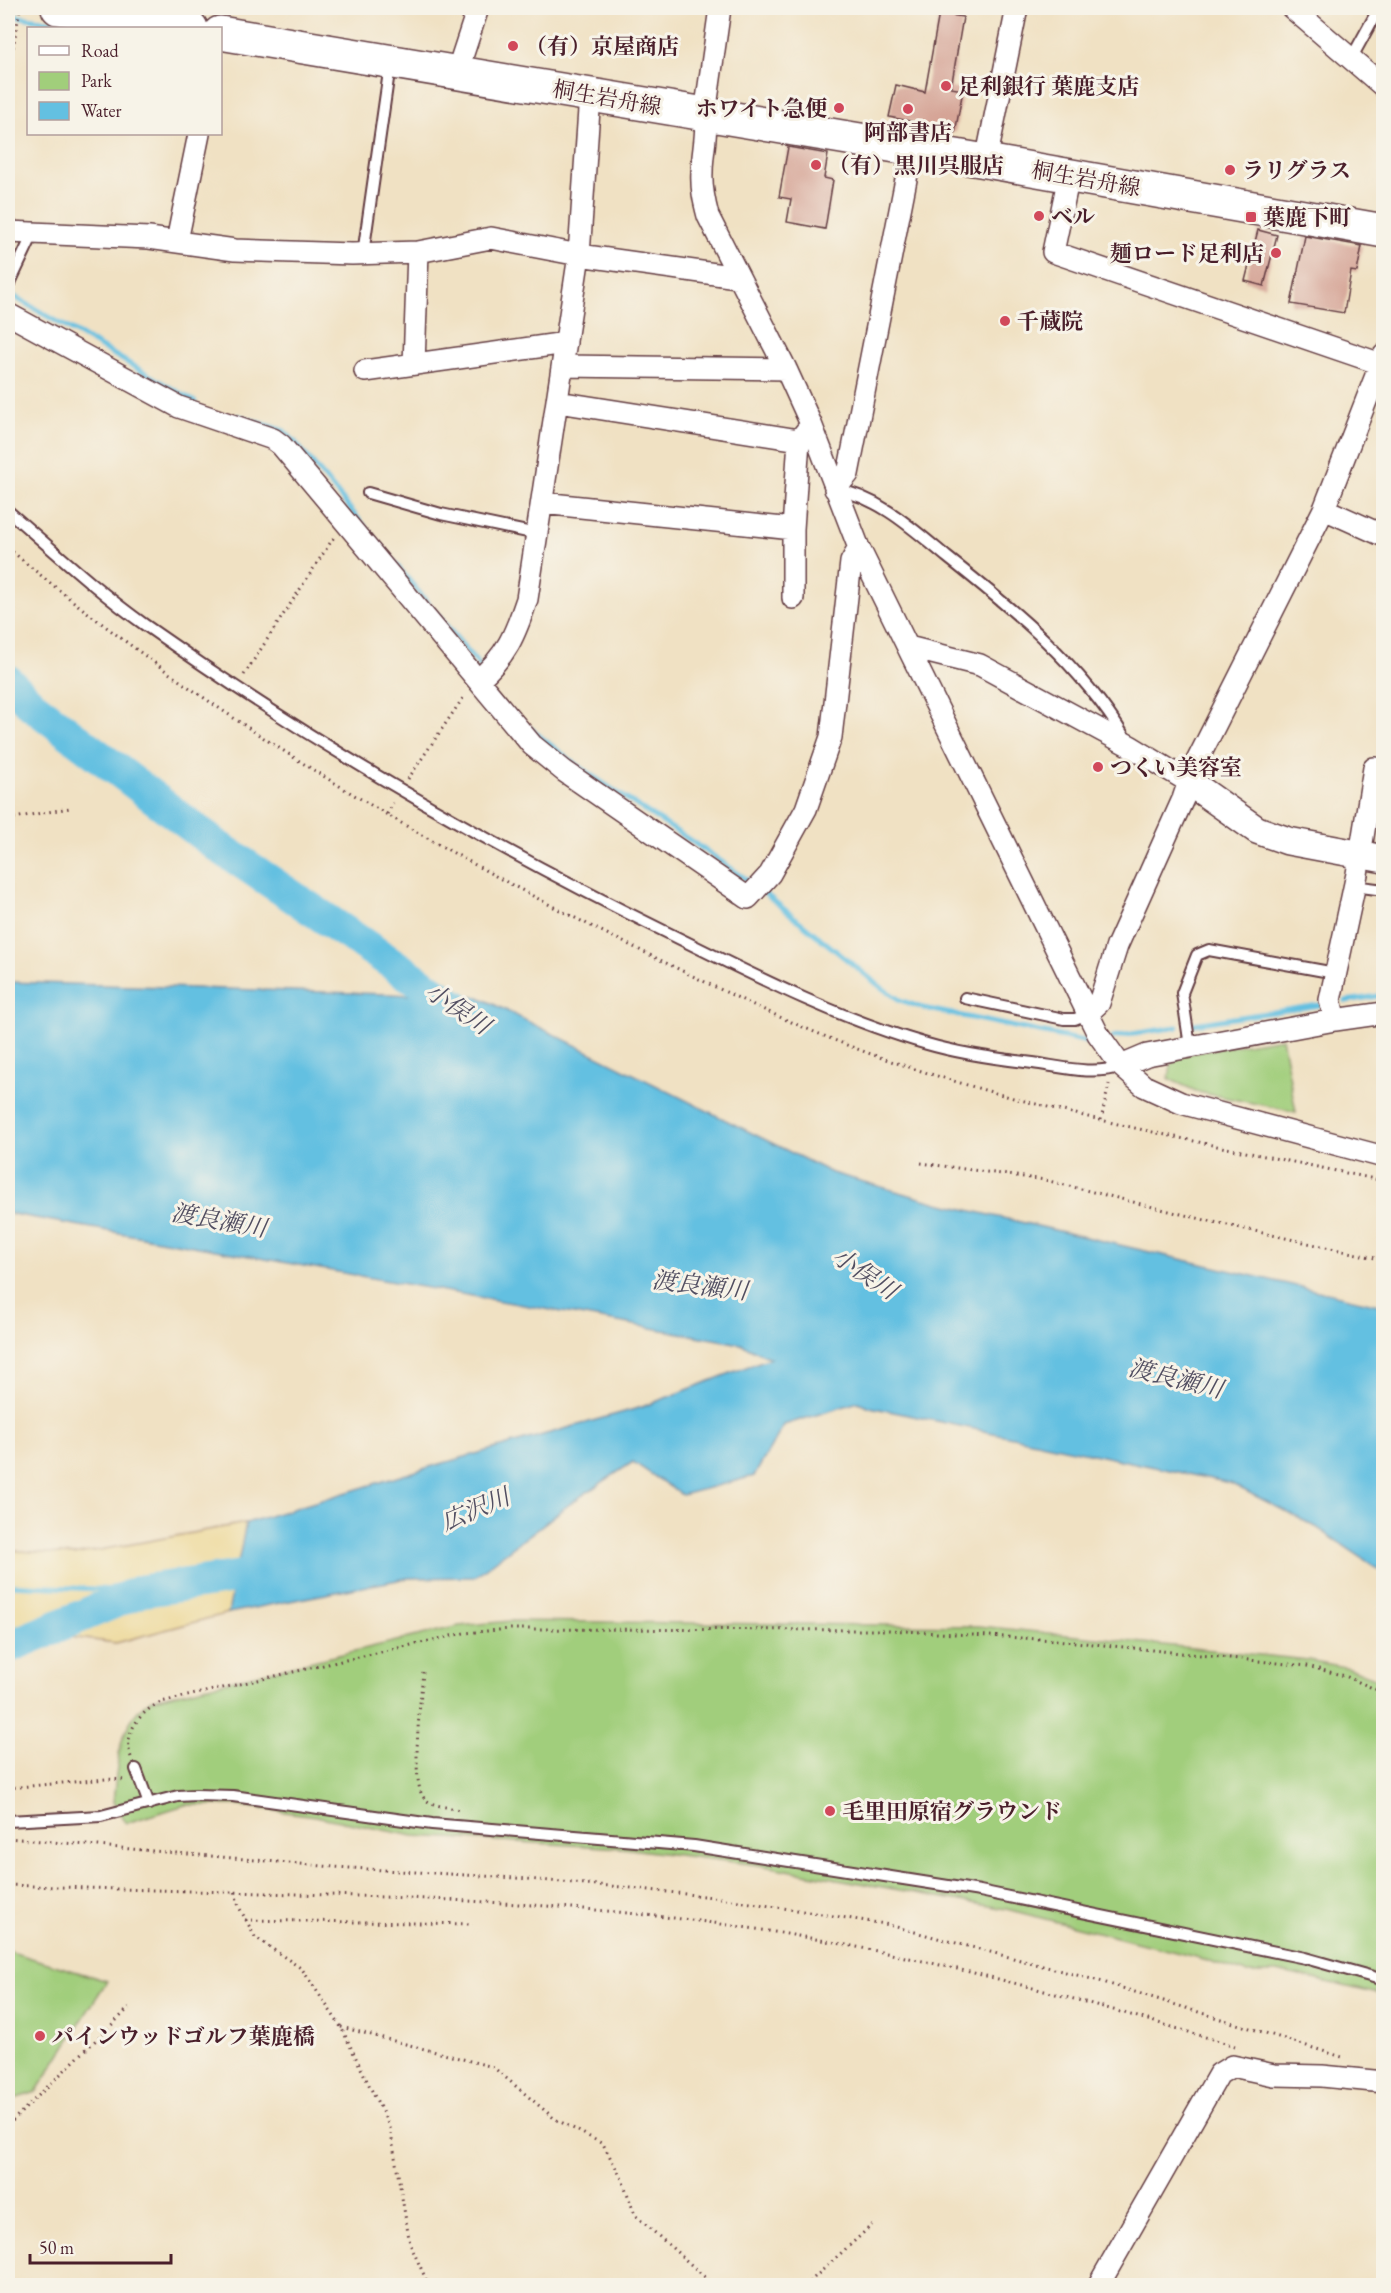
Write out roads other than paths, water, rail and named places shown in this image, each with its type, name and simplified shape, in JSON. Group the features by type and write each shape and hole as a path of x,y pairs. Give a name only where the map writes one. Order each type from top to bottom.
{"main road":[{"path":"58,8 184,21"},
{"name":"桐生岩舟線","path":"222,33 986,161 1383,231"}],"street":[{"path":"457,72 478,8"},
{"path":"720,8 705,114 707,131 702,193 708,216 737,277 786,369 805,432 835,489 859,548 1115,1074 1181,1103 1383,1157"},
{"path":"986,161 1017,8"},
{"path":"1292,8 1383,87"},
{"path":"484,675 512,643 527,599 579,255 590,95"},
{"path":"177,241 199,135"},
{"path":"835,489 848,474 912,149"},
{"path":"1069,176 1053,252 1382,361 1324,509 1189,782 1140,891 1099,1003 1087,1014"},
{"path":"8,232 177,241 235,250 363,254 418,252 491,238 579,255 737,277"},
{"path":"414,364 418,252"},
{"path":"8,314 179,407 273,439 281,445 484,675 532,745 564,771 748,898 770,874 806,809 831,736 850,562 859,548"},
{"path":"365,371 566,343"},
{"path":"563,366 786,369"},
{"path":"558,402 805,432"},
{"path":"794,598 793,529 805,432"},
{"path":"542,503 793,529"},
{"path":"1324,509 1383,536"},
{"path":"908,647 980,665 1130,746 1189,782 1257,830 1288,841 1372,857"},
{"path":"1335,1020 1330,999 1354,886 1372,857 1374,768 1383,769"},
{"path":"1115,1074 1147,1055 1335,1020 1383,1014"},
{"path":"1098,2286 1218,2074 1232,2066 1274,2075 1322,2076 1383,2082"}],"lane":[{"path":"1351,59 1379,8"},
{"path":"363,254 390,61"},
{"path":"8,285 34,232"},
{"path":"835,489 852,492 873,502 905,524 1043,636 1109,711 1130,746"},
{"path":"368,493 441,514 537,534"},
{"path":"8,511 143,624 316,740 401,791 603,901 817,1003 927,1045 1010,1060 1115,1074"},
{"path":"1354,886 1383,890"},
{"path":"1190,1046 1182,993 1197,955 1209,950 1335,973"},
{"path":"965,998 1064,1019 1076,1019 1087,1014"},
{"path":"136,1769 149,1804"},
{"path":"8,1821 101,1816 195,1795 233,1796 480,1828 694,1846 969,1890 1305,1958 1383,1980"}],"water":[{"name":"渡良瀬川","path":"8,982 479,997 832,1173 938,1203 1383,1306 1383,1572 1316,1527 1230,1483 870,1407 858,1402 784,1425 754,1476 682,1495 633,1462 575,1500 474,1577 408,1578 228,1613 246,1523 433,1466 642,1407 770,1358 741,1344 8,1213"}],"waterway":[{"path":"8,15 53,22"},
{"path":"8,293 195,402"},
{"path":"238,416 284,431 295,442 483,670"},
{"name":"小俣川","path":"8,681 32,705 216,845 476,1020"},
{"path":"531,729 584,770 751,883"},
{"path":"763,892 900,1000 923,1008 1088,1042"},
{"path":"1346,1001 1384,995"},
{"path":"1194,1024 1319,1005"},
{"path":"1113,1037 1177,1027"},
{"name":"広沢川","path":"8,1647 141,1591 280,1571"},
{"path":"8,1585 141,1591"}],"place":[{"name":"（有）京屋商店","path":"513,46"},
{"name":"足利銀行 葉鹿支店","path":"946,86"},
{"name":"ホワイト急便","path":"839,108"},
{"name":"阿部書店","path":"908,109"},
{"name":"（有）黒川呉服店","path":"816,165"},
{"name":"ラリグラス","path":"1230,170"},
{"name":"ベル","path":"1039,216"},
{"name":"葉鹿下町","path":"1251,217"},
{"name":"麺ロード足利店","path":"1276,253"},
{"name":"千蔵院","path":"1005,321"},
{"name":"つくい美容室","path":"1098,767"},
{"name":"毛里田原宿グラウンド","path":"830,1811"},
{"name":"パインウッドゴルフ葉鹿橋","path":"40,2036"}]}
